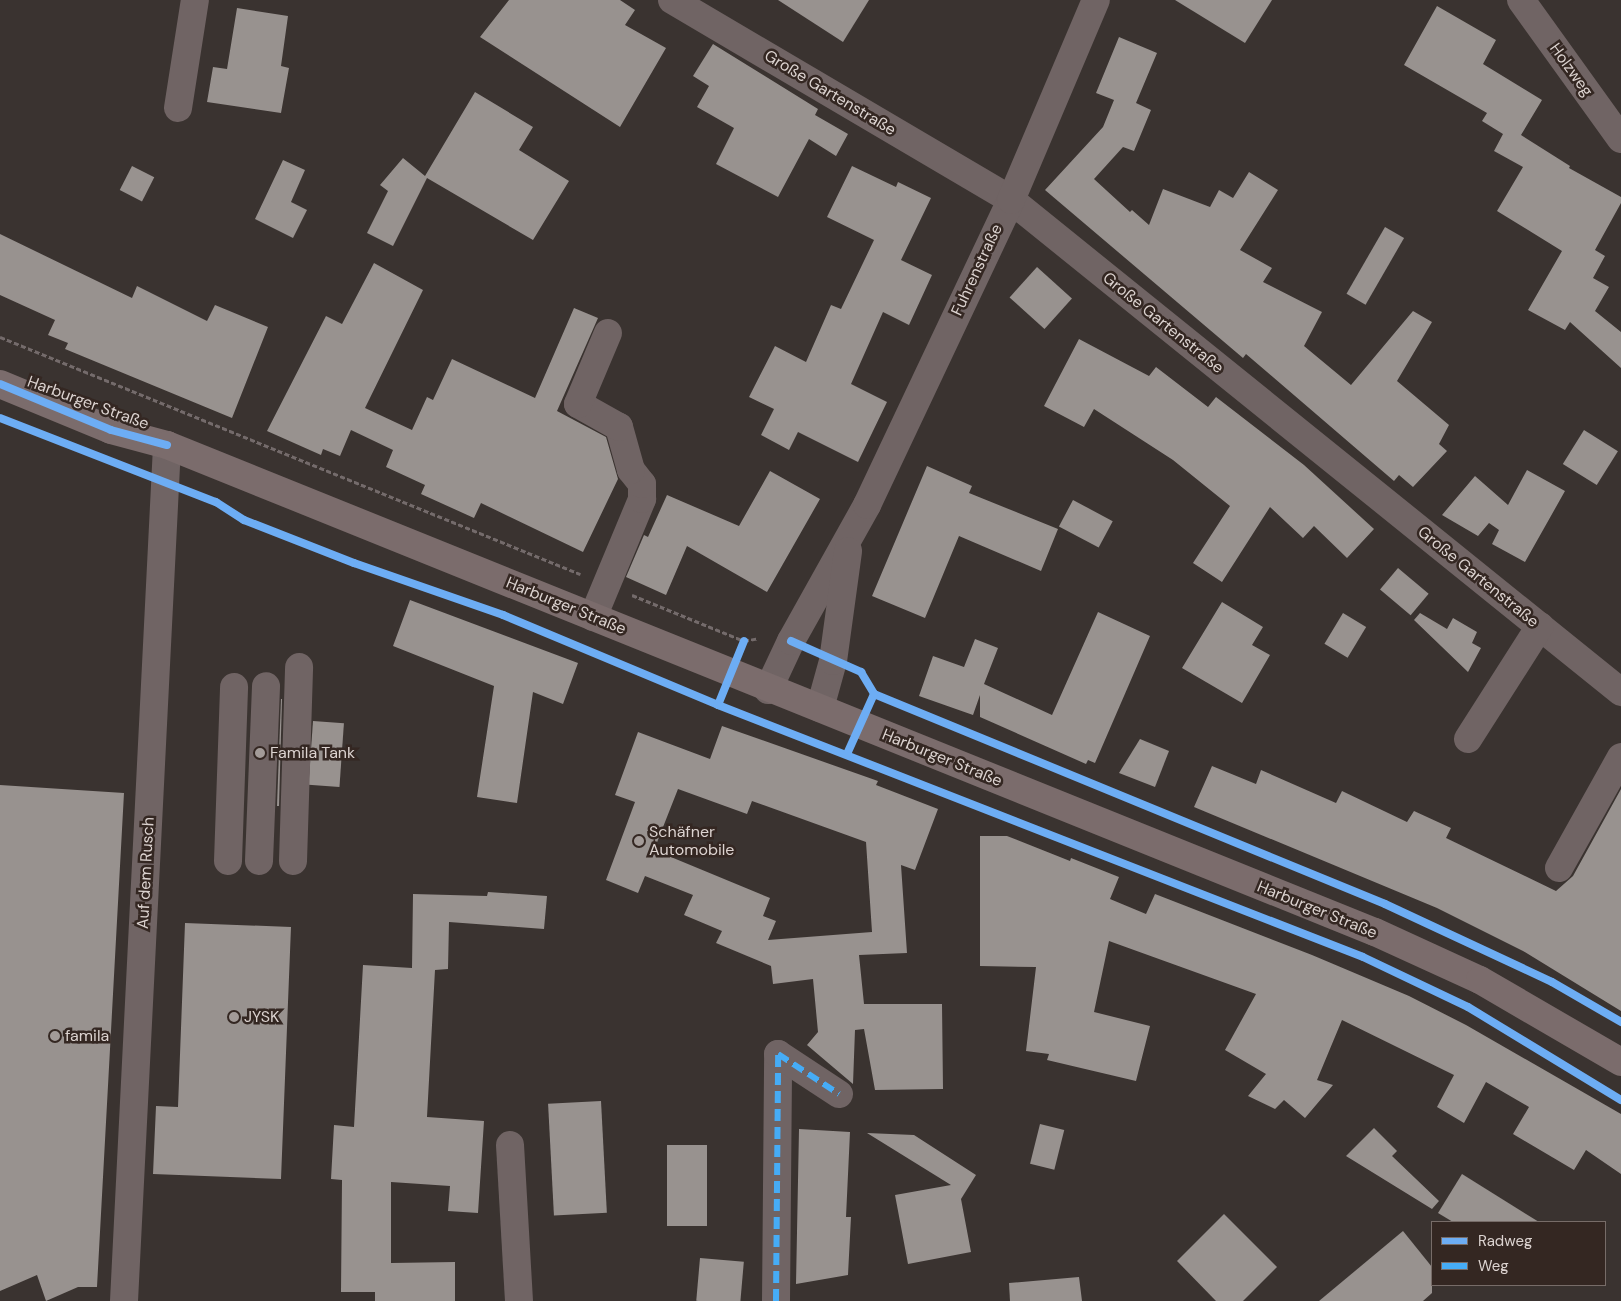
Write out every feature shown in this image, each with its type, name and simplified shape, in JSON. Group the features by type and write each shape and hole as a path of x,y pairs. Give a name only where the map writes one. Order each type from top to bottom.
{"main road":[{"name":"Harburger Straße","path":"0,367 118,415 167,446"},
{"name":"Harburger Straße","path":"0,384 111,430 167,446 732,673 768,690 820,708 1374,932 1480,980 1621,1062"}],"street":[{"path":"178,108 195,0"},
{"name":"Große Gartenstraße","path":"672,0 1010,200 1621,692"},
{"name":"Fuhrenstraße","path":"768,690 791,641 850,537 1010,200 1096,0"},
{"name":"Holzweg","path":"1521,0 1621,139"},
{"path":"593,617 642,500 642,484 631,470 619,427 578,404 608,333"},
{"name":"Auf dem Rusch","path":"124,1301 167,446"},
{"name":"Fuhrenstraße","path":"820,708 833,661 850,537"},
{"path":"1468,739 1540,626"},
{"path":"293,861 299,668"},
{"path":"259,861 266,686"},
{"path":"228,861 234,687"},
{"path":"1559,868 1621,757"},
{"path":"776,1301 778,1054 839,1094"},
{"path":"510,1145 519,1301"}],"path":[{"path":"0,336 744,641 777,636 791,641"},
{"path":"732,673 744,641"}],"building":[{"path":"509,0 620,0 635,10 625,25 666,48 620,127 480,37"},
{"path":"778,0 869,0 843,42"},
{"path":"1175,0 1272,0 1245,43"},
{"path":"1437,6 1496,40 1483,64 1542,100 1521,135 1570,166 1569,168 1621,197 1621,203 1595,250 1605,256 1593,278 1609,287 1595,311 1621,332 1621,368 1570,322 1565,330 1528,310 1562,251 1497,211 1523,167 1494,151 1503,134 1482,121 1487,113 1404,65"},
{"path":"237,8 288,16 281,66 289,68 281,113 207,102 213,67 227,69"},
{"path":"1119,37 1157,53 1136,103 1151,110 1134,151 1123,147 1094,179 1130,212 1132,210 1149,225 1163,189 1210,207 1219,190 1233,198 1249,172 1278,190 1240,250 1272,268 1263,282 1322,312 1304,346 1351,385 1413,311 1432,322 1397,381 1449,425 1439,444 1447,451 1413,487 1399,475 1394,481 1246,354 1243,358 1045,190 1103,127 1114,100 1096,93"},
{"path":"713,44 818,109 815,115 848,134 836,156 809,139 778,197 716,164 734,128 697,107 709,86 693,76"},
{"path":"475,92 533,127 519,150 569,181 533,240 427,178 393,246 367,233 388,191 380,185 403,158 425,176"},
{"path":"283,160 305,170 291,202 307,210 293,238 255,219"},
{"path":"132,166 154,177 142,201 120,190"},
{"path":"852,166 896,187 898,182 931,198 901,260 932,275 909,325 883,312 851,384 887,402 858,462 798,432 789,450 761,435 774,409 749,397 775,346 806,362 831,305 841,309 874,240 827,217"},
{"path":"1385,227 1404,238 1366,305 1346,294"},
{"path":"0,234 132,298 137,286 207,321 215,305 268,327 232,418 65,349 68,343 48,335 55,320 0,295"},
{"path":"374,263 423,290 365,408 412,430 427,397 433,400 452,359 535,398 574,308 598,318 557,411 606,437 618,479 583,552 481,503 474,518 421,494 425,485 386,467 393,450 351,430 340,456 323,449 321,455 267,431 326,316 342,324"},
{"path":"1037,267 1072,298 1044,329 1010,297"},
{"path":"1079,339 1149,376 1156,367 1208,407 1216,397 1304,465 1374,529 1347,558 1314,526 1303,538 1270,507 1222,582 1193,563 1230,506 1173,460 1094,409 1084,427 1044,406"},
{"path":"1584,430 1618,451 1597,485 1563,464"},
{"path":"927,466 972,486 969,493 1058,529 1041,571 959,536 925,618 872,596"},
{"path":"1527,470 1565,491 1525,562 1492,544 1499,530 1489,523 1478,536 1442,515 1475,476 1508,505"},
{"path":"770,471 820,499 767,592 687,546 666,595 626,577 644,535 648,537 667,495 739,526"},
{"path":"1073,500 1113,521 1099,548 1059,526"},
{"path":"1398,568 1429,594 1411,615 1380,589"},
{"path":"410,600 578,663 563,704 533,692 517,803 477,797 494,686 393,646"},
{"path":"1222,602 1263,627 1252,645 1270,655 1242,703 1182,668"},
{"path":"1098,612 1150,636 1095,763 1088,760 1086,764 980,717 980,695 973,715 919,696 933,656 964,667 975,639 998,648 984,684 1052,715"},
{"path":"1343,613 1366,627 1348,658 1324,644"},
{"path":"1420,613 1447,629 1453,618 1477,632 1472,643 1481,648 1468,672 1414,620"},
{"path":"281,699 279,806 277,806"},
{"path":"313,721 344,723 339,787 309,785"},
{"path":"722,726 878,781 876,785 938,809 915,870 901,865 907,953 859,955 864,1004 942,1004 943,1089 875,1090 864,1029 855,1030 853,1084 807,1045 818,1032 813,979 773,984 771,966 716,943 722,931 684,915 693,895 645,876 638,893 606,880 635,802 615,795 638,732 710,759","holes":["678,789 747,814 752,801 866,842 872,932 768,940 776,921 763,916 770,898 654,850"]},
{"path":"1140,739 1169,751 1155,787 1119,773"},
{"path":"1212,766 1256,784 1261,770 1336,803 1342,791 1407,822 1414,811 1451,828 1446,838 1556,891 1573,876 1621,789 1621,1011 1523,951 1437,908 1194,807"},
{"name":"famila","path":"0,785 124,793 97,1287 78,1287 46,1301 37,1275 0,1291"},
{"path":"980,836 1007,836 1070,861 1071,858 1119,877 1110,899 1146,914 1155,894 1312,955 1409,996 1466,1025 1621,1114 1621,1174 1586,1150 1574,1170 1513,1134 1529,1107 1486,1082 1464,1123 1437,1107 1454,1075 1342,1020 1317,1080 1333,1085 1305,1118 1284,1100 1275,1109 1248,1096 1266,1074 1225,1050 1256,994 1109,941 1094,1012 1150,1026 1136,1081 1047,1060 1049,1054 1026,1051 1036,967 980,966"},
{"path":"488,892 547,896 544,929 449,922 448,969 435,970 427,1117 484,1121 478,1213 448,1211 450,1186 391,1182 391,1263 455,1262 455,1301 375,1301 375,1292 341,1292 342,1180 331,1179 334,1125 354,1127 363,965 412,968 413,894 487,896"},
{"name":"JYSK","path":"185,923 291,927 281,1179 153,1174 156,1106 178,1107"},
{"path":"601,1101 607,1213 554,1216 548,1104"},
{"path":"1040,1124 1064,1130 1054,1170 1030,1164"},
{"path":"1374,1128 1397,1151 1392,1156 1439,1201 1432,1209 1346,1156"},
{"path":"799,1129 850,1132 846,1217 851,1217 848,1275 796,1284"},
{"path":"867,1133 914,1135 976,1175 961,1199 971,1252 908,1264 895,1195 951,1185"},
{"path":"667,1145 707,1145 707,1226 667,1226"},
{"path":"1462,1174 1537,1221 1451,1221 1438,1213"},
{"path":"1224,1214 1277,1267 1243,1301 1216,1301 1177,1261"},
{"path":"1403,1231 1431,1266 1432,1293 1423,1301 1319,1301"},
{"path":"700,1258 744,1262 740,1301 696,1301"},
{"path":"1079,1277 1082,1301 1010,1301 1009,1283"}],"marked path":[{"path":"776,1301 778,1054 839,1094"}],"cycle path":[{"path":"0,384 111,430 167,445"},
{"path":"0,418 216,502 244,520 354,563 503,615 718,705 1363,957 1468,1007 1621,1100"},
{"path":"718,705 744,641"},
{"path":"791,641 861,672 874,694 1385,904 1552,982 1621,1022"},
{"path":"847,754 874,694"}],"place":[{"name":"Famila Tank","path":"260,753"},
{"name":"Schäfner Automobile","path":"639,841"},
{"name":"JYSK","path":"234,1017"},
{"name":"famila","path":"55,1036"}]}
